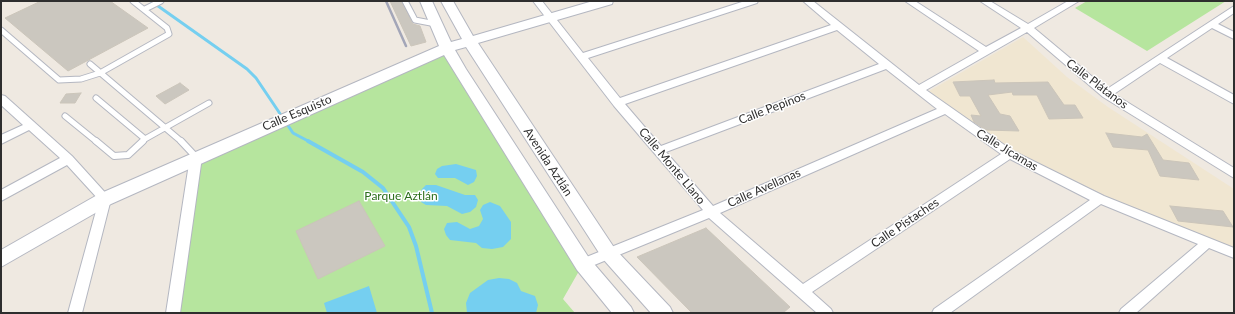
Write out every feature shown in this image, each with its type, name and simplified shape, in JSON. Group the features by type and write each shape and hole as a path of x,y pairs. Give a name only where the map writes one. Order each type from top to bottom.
{"main road":[{"name":"Avenida Aztlán","path":"426,1 436,24 459,45 609,254 662,313"},
{"path":"439,1 459,45"},
{"name":"Avenida Aztlán","path":"448,1 459,45 460,71 584,264 624,313"},
{"name":"Calle Esquisto","path":"1,259 105,199 196,157 459,45 607,1"}],"street":[{"name":"Calle Monte Llano","path":"537,1 618,103 711,212 826,313"},
{"path":"581,57 754,1"},
{"name":"Calle Jícamas","path":"807,1 944,110 1008,154 1100,199 1234,253"},
{"path":"909,1 987,52"},
{"name":"Calle Plátanos","path":"984,1 1027,27 1108,94 1234,174"},
{"path":"918,90 987,52 1070,2"},
{"path":"1108,94 1234,10"},
{"path":"1213,25 1234,36"},
{"path":"618,103 838,26"},
{"path":"1161,59 1234,100"},
{"name":"Calle Pepinos","path":"658,151 886,65"},
{"path":"1,98 68,159 105,199 75,313"},
{"name":"Calle Avellanas","path":"584,264 711,212 944,110"},
{"path":"1,140 31,125"},
{"name":"Calle Pistaches","path":"802,292 1008,154"},
{"path":"173,313 196,157"},
{"path":"1,196 68,159"},
{"path":"939,313 1100,199"},
{"path":"1126,313 1207,243"}],"lane":[{"path":"1,30 59,80 81,79 100,72 169,34 169,30 132,1"},
{"path":"144,9 160,1"},
{"path":"405,1 415,20 436,24"},
{"path":"90,64 189,148 196,157"},
{"path":"96,98 145,139"},
{"path":"65,116 114,156 128,155 145,139 209,103"}],"shaded area":[{"path":"1023,37 1067,77 1108,107 1234,189 1234,248 1109,198 1010,152 924,94"}],"green space":[{"path":"1087,1 1226,1 1147,51 1075,8"},
{"name":"Parque Aztlán","path":"447,48 583,264 563,299 575,313 171,313 196,157"}],"water":[{"path":"456,164 476,170 477,176 474,182 468,185 455,178 438,178 435,174 437,169 442,166"},
{"path":"426,185 436,185 465,195 475,195 478,200 476,207 470,212 462,214 447,206 426,205 421,202 419,196 422,189"},
{"path":"490,202 500,206 511,222 511,239 503,247 492,249 482,248 476,243 450,240 444,229 447,223 457,222 470,229 479,226 483,219 480,210 483,205"},
{"path":"499,278 509,279 517,283 521,291 535,296 538,305 536,313 467,313 466,303 470,293 488,280"},
{"path":"369,286 377,313 327,313 324,303"}],"building":[{"path":"41,1 110,1 148,28 68,71 5,18"},
{"path":"390,1 401,1 413,24 420,26 426,42 411,46"},
{"path":"994,80 995,83 1048,82 1064,105 1075,105 1083,118 1049,119 1037,95 1013,95 1012,92 988,95 1000,114 1010,116 1019,131 986,130 974,122 971,115 981,116 970,96 960,96 953,82"},
{"path":"180,83 189,90 165,104 156,96"},
{"path":"81,93 75,103 60,103 66,94"},
{"path":"1106,133 1142,137 1147,134 1163,160 1189,163 1199,180 1160,176 1148,150 1113,147"},
{"path":"359,201 385,246 318,279 296,231"},
{"path":"1170,206 1223,211 1233,227 1178,221"},
{"path":"706,228 790,307 783,313 692,313 637,257"}],"waterway":[{"path":"151,1 247,69 256,78 293,133 310,142"},
{"path":"308,141 363,172 383,188 409,227 416,246 432,313"}],"railway":[{"path":"386,1 406,46"}]}
